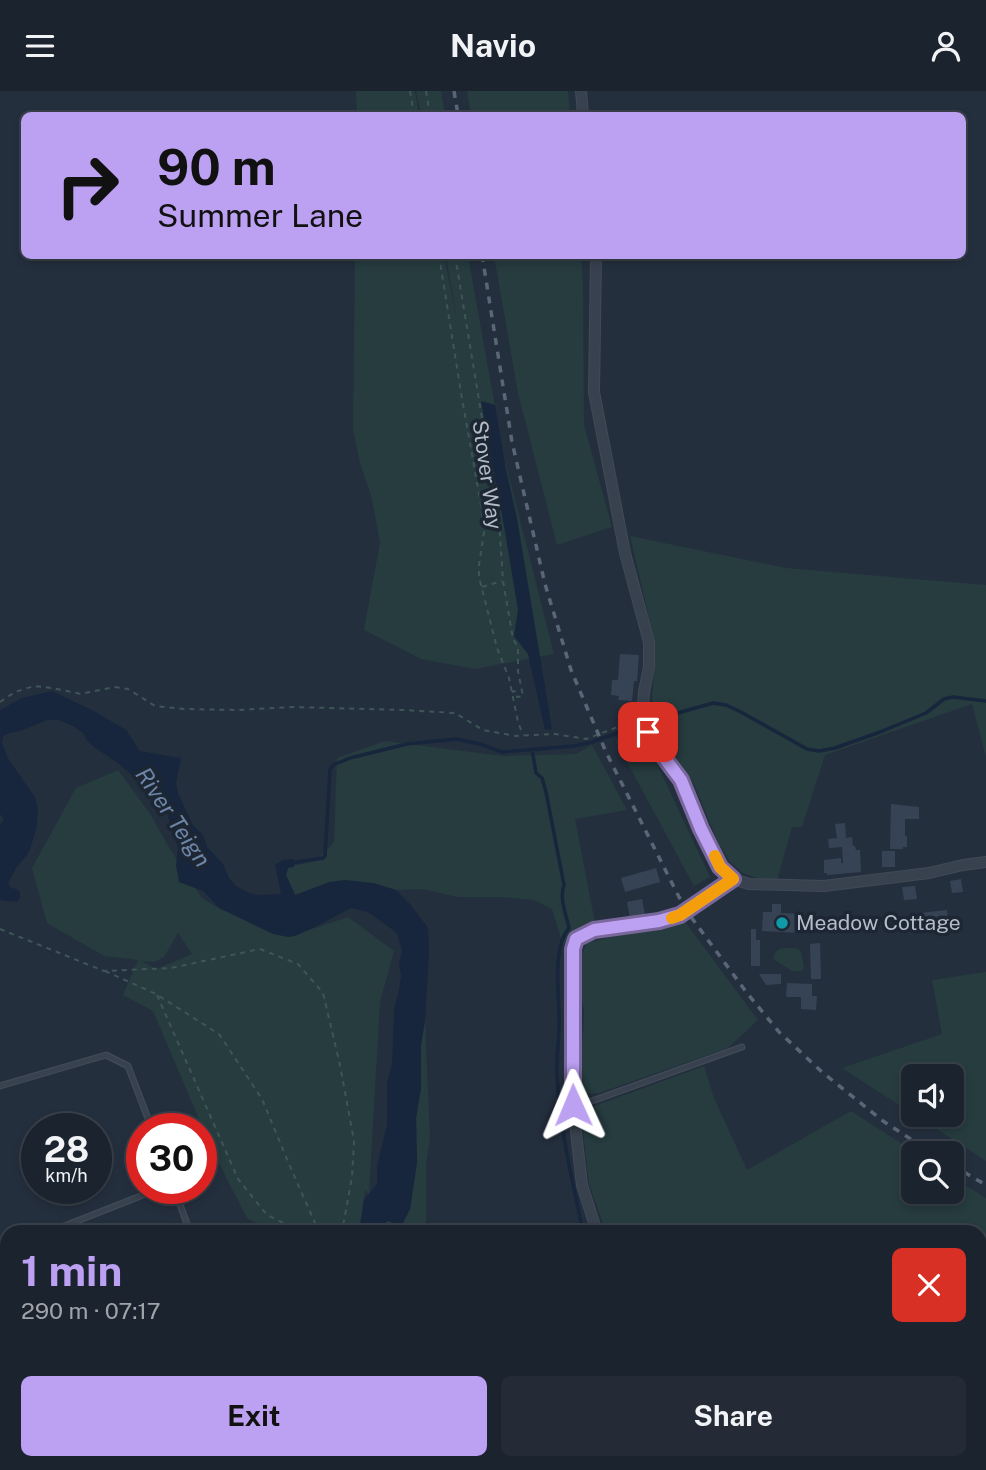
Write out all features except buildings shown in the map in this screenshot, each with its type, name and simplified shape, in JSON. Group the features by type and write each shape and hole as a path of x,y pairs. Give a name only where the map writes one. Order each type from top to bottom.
{"street":[{"path":"581,91 583,112"},
{"path":"596,259 594,392 625,554 649,642 649,667 642,720 660,752 681,780 720,867 733,879 749,884 824,886 929,873 986,862"},
{"path":"595,1225 582,1185 573,1105 573,949 576,939 594,930 659,921 680,915 733,879"}],"lane":[{"path":"573,1105 592,1101 742,1047"},
{"path":"0,1086 106,1055 128,1066 146,1113"},
{"path":"67,1225 126,1202"},
{"path":"180,1204 187,1225"}],"path":[{"path":"410,91 414,112"},
{"path":"426,91 430,112"},
{"name":"Stover Way","path":"440,259 481,505 484,532 479,577 524,736"},
{"path":"456,259 499,521 503,581 513,639 518,647 518,671 523,696 517,697 516,691 511,692"},
{"path":"482,587 503,581"},
{"path":"0,702 15,692 34,686 81,694 114,687 128,689 155,706 238,710 293,707 454,713 483,730 516,736 555,734 586,739 642,720"},
{"path":"0,929 156,994 219,1034 262,1099 316,1225"},
{"path":"104,971 171,968 260,949 299,964 323,993 354,1141 352,1177 343,1225"},
{"path":"156,994 238,1179 267,1215 288,1225"}],"green space":[{"path":"356,91 415,91 418,112 357,112"},
{"path":"416,91 441,91 444,112 420,112"},
{"path":"467,91 568,91 570,112 470,112"},
{"path":"355,259 445,259 457,320 447,259 469,259 504,457 554,654 475,669 421,659 364,630 380,542 371,495 360,463 353,429"},
{"path":"495,259 581,259 584,425 612,527 557,545 518,393"},
{"path":"630,536 786,568 986,585 986,757 972,704 825,755 802,827 792,827 777,881 743,873 730,862 717,840 694,784 659,728 652,698 655,643"},
{"path":"642,732 710,877 694,886 615,740"},
{"path":"385,741 503,756 576,754 592,745 627,810 575,819 595,923 578,928 563,945 552,909 534,900 457,897 422,889 396,890 373,883 330,882 295,895 286,875 288,867 316,861 334,842 337,758"},
{"path":"118,770 151,815 202,898 288,937 348,917 394,951 380,1002 369,1194 365,1190 360,1225 260,1225 247,1218 217,1160 217,1113 196,1113 153,1011 123,995 138,960 104,956 47,923 32,868 76,788","holes":["178,933 192,954 156,969 141,961 154,962 164,957"]},
{"path":"683,919 758,1020 728,1048 599,1093 581,1094 584,1014 579,972 580,960 587,943"},
{"path":"785,948 801,951 804,968 802,971 792,971 773,959 777,951"},
{"path":"986,972 986,1161 964,1147 964,1141 955,1141 934,1127 964,1127 964,1064 901,1064 901,1106 842,1068 942,1034 932,980"},
{"path":"425,1020 430,1137 426,1166 426,1225 402,1225 410,1209 417,1162 416,1118 421,1088 421,1045"},
{"path":"704,1066 714,1098 747,1170 851,1111 901,1143 901,1204 964,1204 964,1184 986,1198 986,1225 604,1225 589,1184 581,1111"}],"water":[{"path":"481,401 495,405 552,729 545,730 528,654 514,636 518,610"},
{"name":"River Teign","path":"52,691 126,730 140,751 181,758 176,783 178,793 192,824 203,835 207,847 223,864 236,886 258,895 281,894 275,865 283,860 294,859 294,867 288,868 286,875 295,895 330,882 345,880 373,883 396,890 428,928 429,954 421,1045 421,1088 416,1118 417,1162 410,1209 402,1225 388,1221 383,1225 360,1225 364,1200 377,1184 377,1166 387,1125 387,1083 392,1064 394,1010 401,976 399,963 402,951 397,933 368,912 351,908 315,927 288,937 273,934 219,908 203,891 179,882 176,865 178,848 160,800 118,763 87,741 83,733 59,720 47,720 3,736 2,744 9,760 35,797 38,810 30,849 8,883 11,888 17,889 20,898 17,902 0,900 0,826 4,819 0,814 0,710 22,698"}],"waterway":[{"path":"291,863 325,856 330,770 333,765 407,744 456,739 502,752 574,746 713,703 726,705 807,749 819,751 835,748 926,713 944,699 953,697 986,701"},
{"path":"532,749 536,773 542,778 546,792 564,885 563,901 569,928 558,958 557,1075 563,1130 580,1225"}],"railway":[{"path":"454,91 458,112"},
{"path":"483,259 512,442 545,584 571,670 606,752 679,897 747,993 779,1032 822,1072 883,1121 914,1141"},
{"path":"964,1172 986,1185"}],"slow traffic":[{"path":"672,918 733,879 720,867 715,856"}],"place":[{"name":"Meadow Cottage","path":"782,923"}],"route":[{"path":"573,1105 573,949 576,939 594,930 659,921 680,915 733,879 720,867 681,780 648,732"}]}
